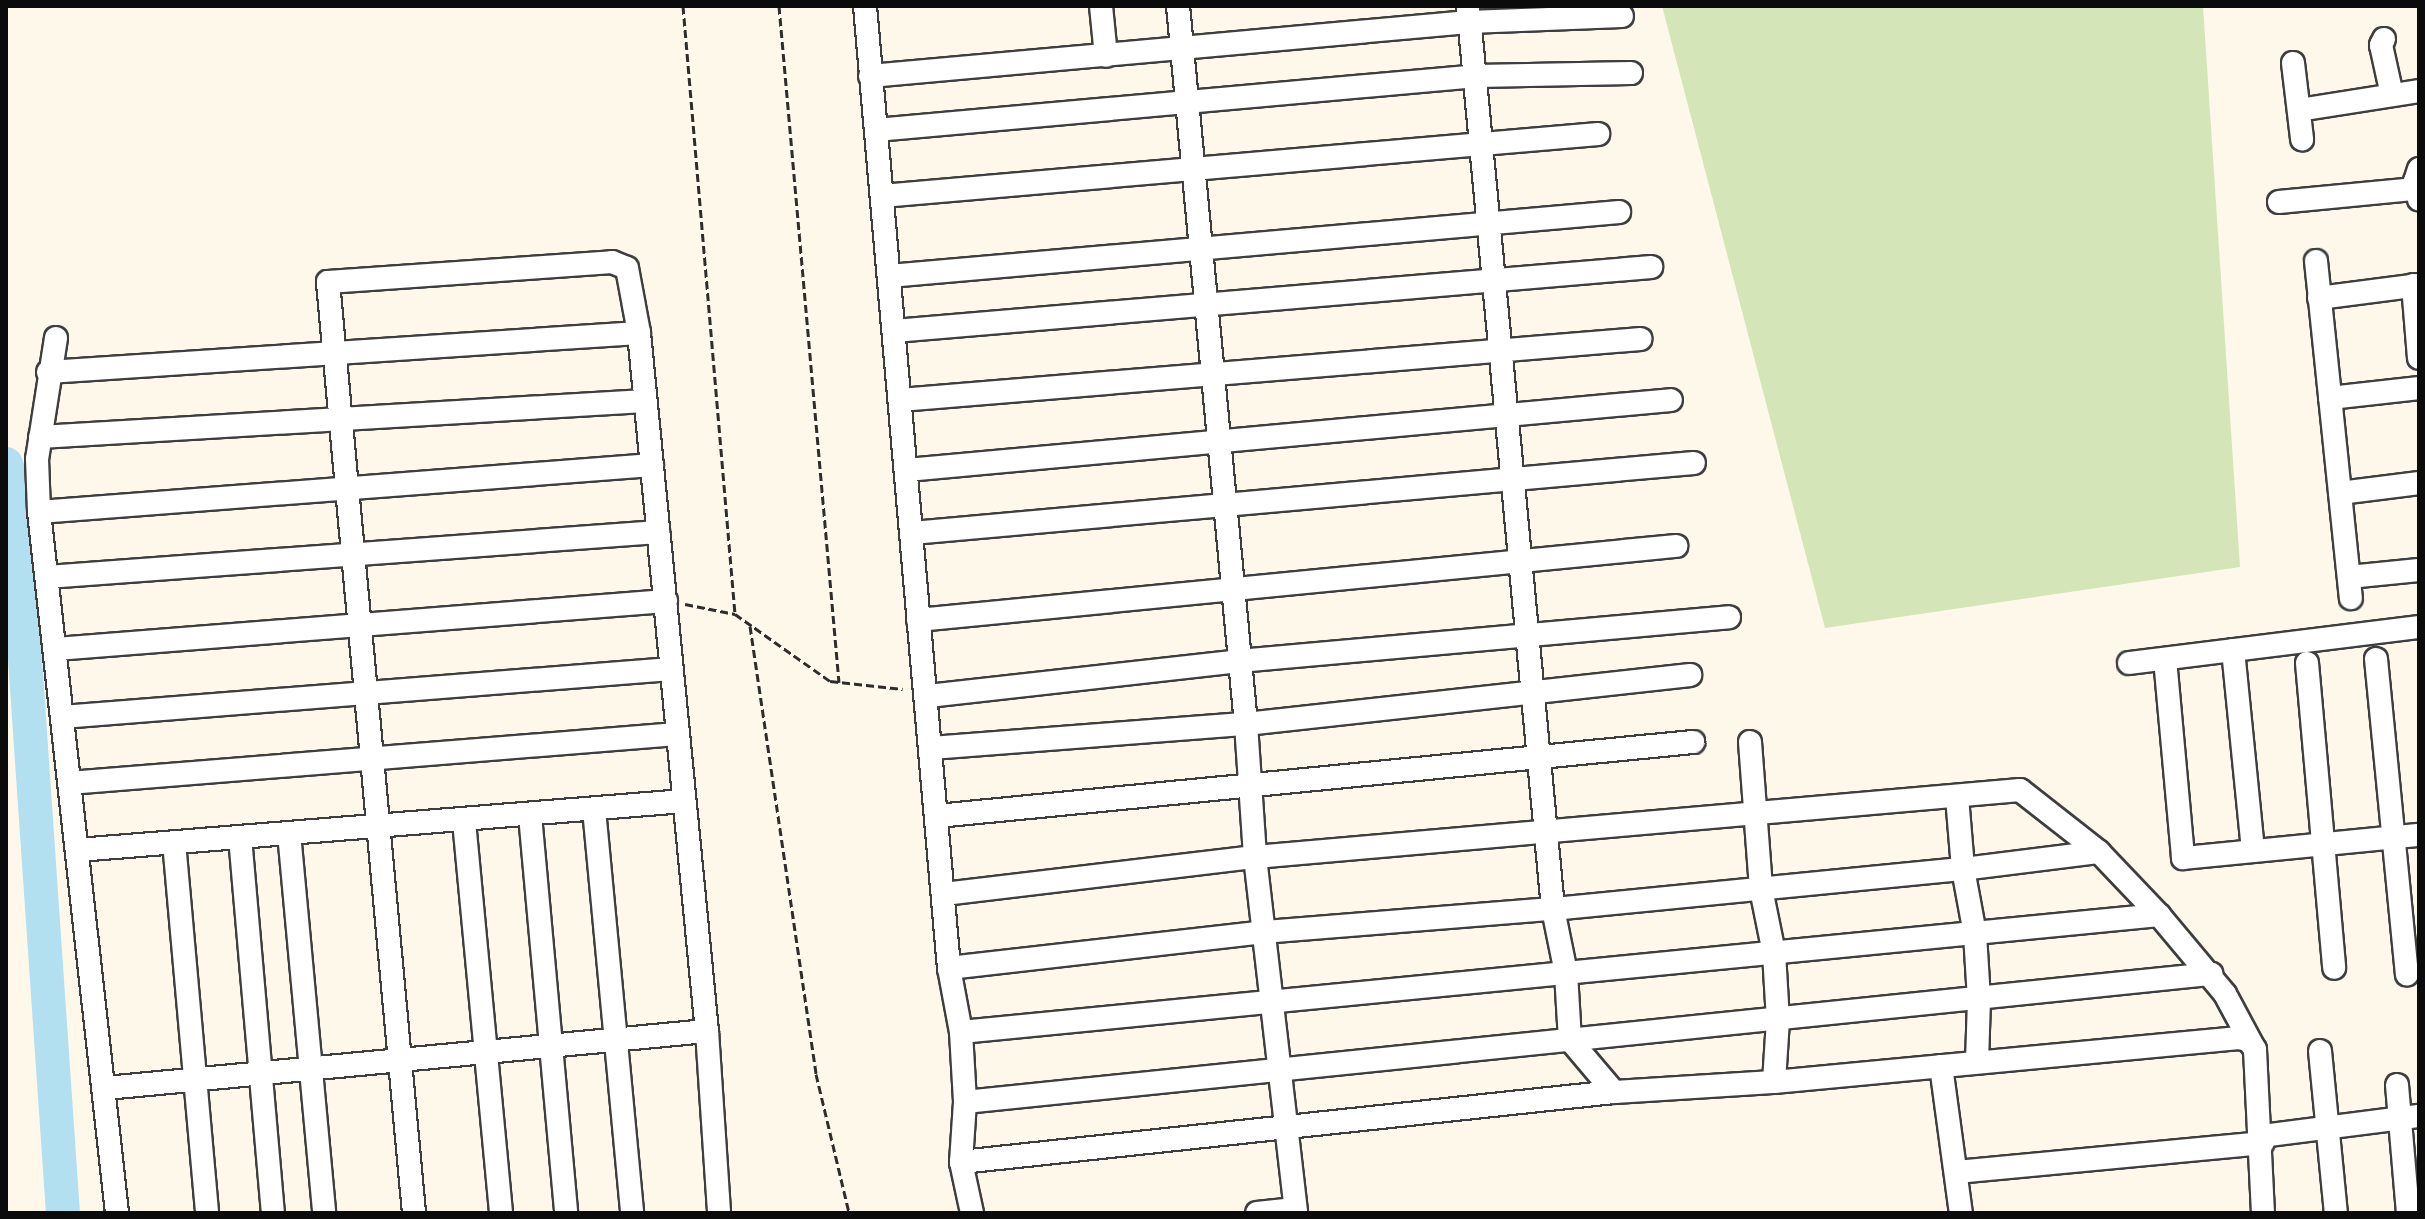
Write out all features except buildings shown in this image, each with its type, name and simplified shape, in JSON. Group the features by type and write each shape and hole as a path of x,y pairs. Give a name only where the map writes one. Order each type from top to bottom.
{"street":[{"path":"865,6 918,620 928,696 949,968 961,1032 965,1102 961,1162 972,1213"},
{"path":"1101,6 1106,56"},
{"path":"1178,6 1246,724 1255,857 1296,1211 1257,1213"},
{"path":"870,76 1181,49 1469,14 1622,16"},
{"path":"1469,14 1535,690 1553,909 1566,973 1570,1040 1614,1092"},
{"path":"2384,39 2381,45 2392,95"},
{"path":"2293,63 2302,139"},
{"path":"876,130 1477,76 1631,73"},
{"path":"2299,110 2419,91"},
{"path":"882,196 1598,134"},
{"path":"2279,202 2418,186"},
{"path":"889,276 1619,212"},
{"path":"2316,261 2350,588 2419,570"},
{"path":"414,1213 328,282 618,263 627,268 639,333 707,1031 719,1213"},
{"path":"894,331 1651,267"},
{"path":"2319,298 2416,285 2419,358"},
{"path":"48,372 639,333"},
{"path":"56,338 48,372 37,459 39,512 106,1088 117,1213"},
{"path":"900,400 1640,339"},
{"path":"2330,398 2419,388"},
{"path":"907,470 1671,400"},
{"path":"40,437 645,401"},
{"path":"912,533 1694,463"},
{"path":"39,512 652,465"},
{"path":"2340,493 2419,483"},
{"path":"47,577 658,532"},
{"path":"918,620 1676,546"},
{"path":"56,649 666,601"},
{"path":"928,696 1239,661 1729,617"},
{"path":"2129,663 2419,627"},
{"path":"2233,650 2253,851"},
{"path":"2165,659 2183,858 2419,835"},
{"path":"2376,659 2407,974"},
{"path":"2307,663 2334,968"},
{"path":"62,717 671,669"},
{"path":"931,748 1246,724 1690,675"},
{"path":"69,783 677,734"},
{"path":"937,816 1693,742"},
{"path":"1750,742 1761,889 1774,953 1778,1020 1774,1082"},
{"path":"944,894 1255,857 2020,790 2099,852 2159,915 2211,974 2255,1050 2262,1139 2263,1213"},
{"path":"1957,797 1963,869 1975,934 1979,999 1977,1062"},
{"path":"78,850 684,801"},
{"path":"594,809 632,1213"},
{"path":"530,815 566,1213"},
{"path":"464,821 501,1213"},
{"path":"289,833 324,1213"},
{"path":"240,837 273,1213"},
{"path":"174,842 207,1213"},
{"path":"949,968 1264,932 1553,909 1963,869 2099,852"},
{"path":"961,1032 2159,915"},
{"path":"965,1102 1277,1067 1778,1020 2211,974"},
{"path":"106,1088 707,1031"},
{"path":"961,1162 1285,1130 1614,1092 1774,1082 2239,1038 2248,1040 2255,1050"},
{"path":"2320,1051 2336,1213"},
{"path":"1941,1066 1961,1213"},
{"path":"2397,1085 2410,1117 2408,1213"},
{"path":"1957,1172 2262,1139 2410,1117"}],"path":[{"path":"683,6 735,614"},
{"path":"779,6 839,682"},
{"path":"666,601 735,614 830,681 891,687 928,696"},
{"path":"750,626 816,1074 849,1213"}],"green space":[{"path":"1662,6 2203,6 2240,567 1825,628"}],"waterway":[{"path":"6,464 13,484 63,1213"}]}
